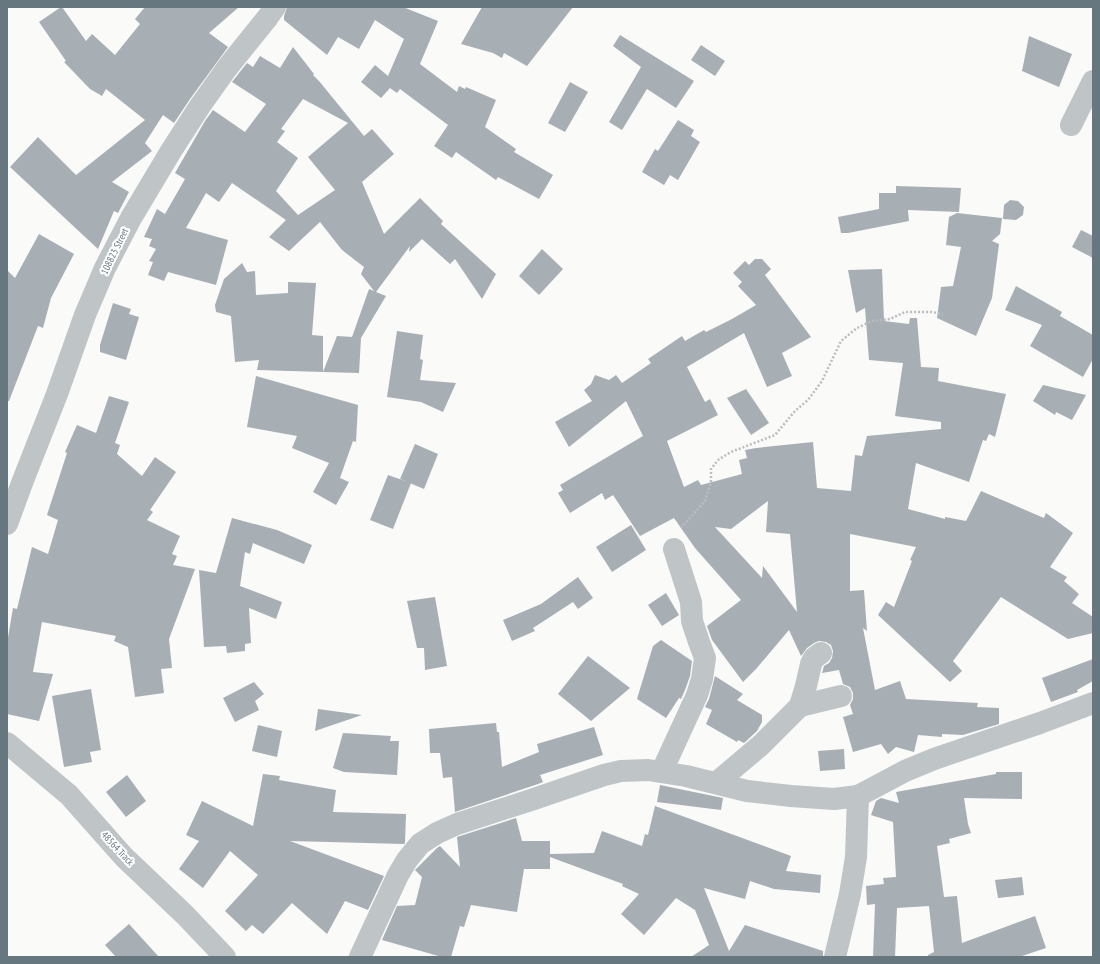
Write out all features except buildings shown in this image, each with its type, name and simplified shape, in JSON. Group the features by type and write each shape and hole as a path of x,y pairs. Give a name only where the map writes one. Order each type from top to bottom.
{"street":[{"name":"108823 Street","path":"7,524 57,394 85,315 105,268 131,218 200,106 227,68 275,7"},
{"path":"1071,125 1093,81"},
{"path":"662,772 697,695 702,679 705,658 692,622 691,602 674,549"},
{"path":"716,783 761,745 800,706 811,664 814,658 821,652"},
{"path":"800,706 840,696"},
{"path":"360,957 398,875 407,860 420,844 457,824 604,775 621,771 648,770 662,772 747,791 791,796 834,799 858,796 905,771 934,759 1040,723 1093,703"},
{"name":"48564 Track","path":"7,743 69,795 124,857 185,915 225,957"},
{"path":"835,957 850,894 856,857 858,796"}],"path":[{"path":"674,549 675,539 681,527 705,501 711,482 711,470 718,460 731,452 776,435 795,411 808,400 822,380 841,341 856,328 872,321 890,319 905,312 932,312 943,314"}]}
